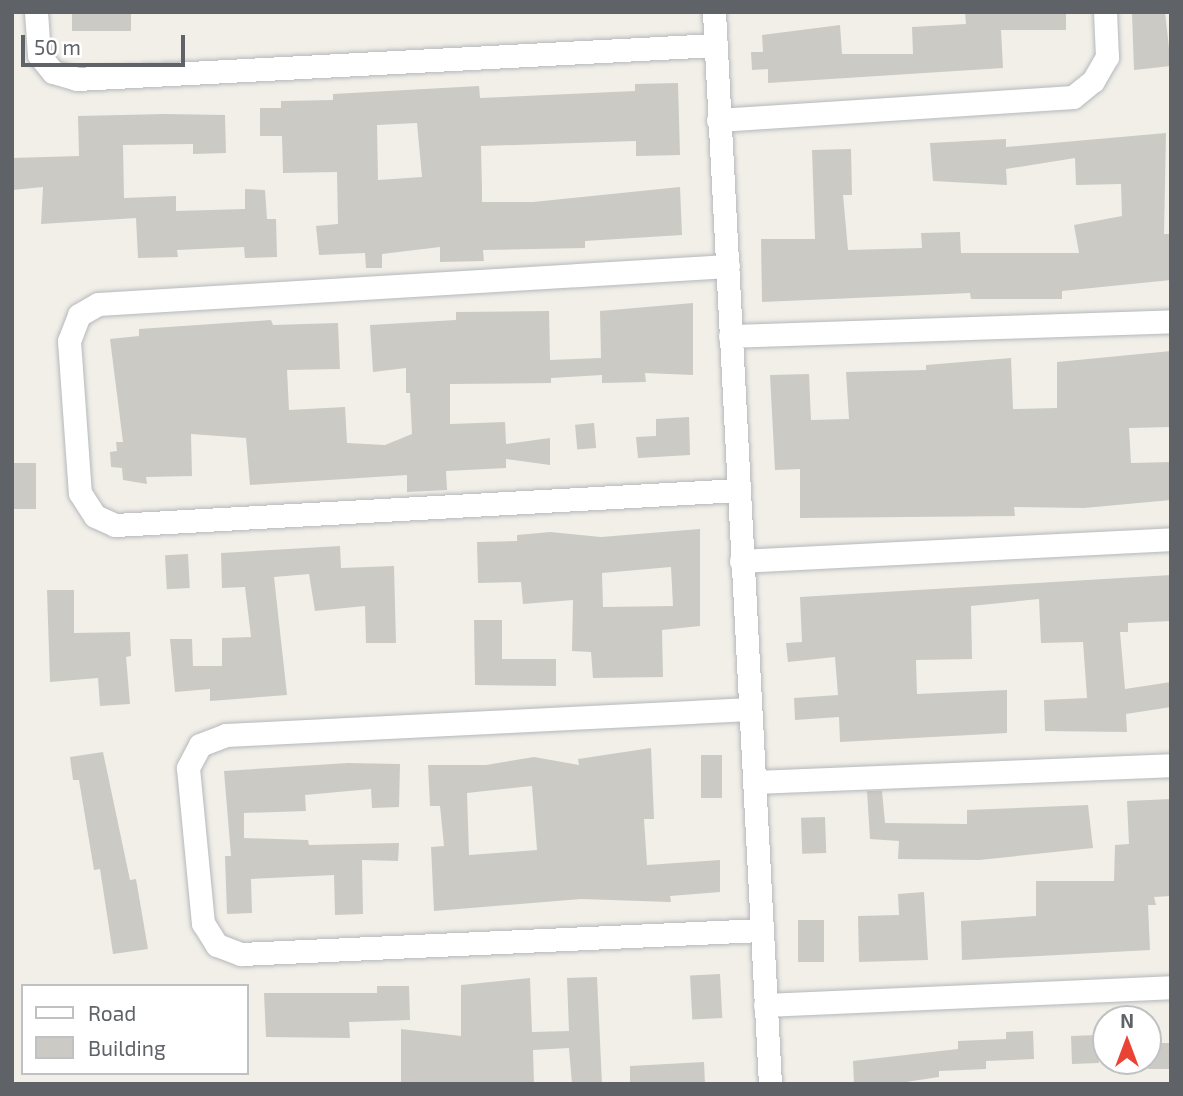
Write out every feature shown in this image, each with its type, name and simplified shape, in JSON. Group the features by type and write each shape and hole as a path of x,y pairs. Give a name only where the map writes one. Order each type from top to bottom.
{"street":[{"path":"36,12 39,55 53,72 77,79 716,46"},
{"path":"714,12 770,1084"},
{"path":"718,120 1073,97 1093,81 1107,58 1105,12"},
{"path":"728,266 98,304 79,316 69,341 80,492 95,516 115,525 739,490"},
{"path":"730,336 1171,321"},
{"path":"741,561 1171,539"},
{"path":"750,709 226,735 200,745 188,768 203,923 217,945 241,954 761,930"},
{"path":"754,782 1171,765"},
{"path":"765,1005 1171,987"}],"building":[{"path":"72,12 131,12 131,31 72,31"},
{"path":"965,12 1066,12 1066,30 1001,30 1003,68 768,83 768,69 752,70 751,52 763,52 762,35 840,25 842,54 913,54 912,27 966,24"},
{"path":"1132,12 1165,12 1171,66 1134,70"},
{"path":"678,83 680,155 636,156 636,141 481,146 482,202 533,202 680,187 682,235 585,241 585,248 483,250 484,261 440,262 440,247 382,254 382,268 366,268 365,253 319,255 316,226 338,224 337,172 283,173 282,136 260,136 260,108 281,108 281,101 333,100 333,94 479,86 480,98 635,91 635,84","holes":["417,123 422,177 378,180 377,125"]},
{"path":"225,115 226,153 193,154 193,144 123,145 124,198 176,196 176,211 245,209 245,189 265,190 267,219 276,219 277,257 245,258 244,247 177,250 178,257 138,258 136,218 41,224 43,187 12,190 12,158 79,156 78,116"},
{"path":"1166,133 1164,234 1169,234 1171,280 1062,291 1062,299 971,299 970,293 762,302 761,239 815,239 812,150 851,149 852,195 843,195 848,250 922,248 921,233 960,232 961,253 1079,253 1074,225 1122,216 1121,184 1076,185 1075,158 1006,169 1007,185 933,181 930,143 1006,139 1006,147"},
{"path":"693,303 693,375 645,373 646,382 602,383 602,375 551,378 551,383 450,384 450,424 505,422 506,444 550,438 550,465 506,459 506,468 446,471 447,490 407,492 407,475 250,485 246,438 191,434 192,476 146,477 147,484 123,480 122,468 111,467 110,452 117,451 116,442 123,442 110,339 139,336 139,329 271,320 273,325 338,323 340,369 287,370 289,410 345,407 347,443 385,445 412,434 410,393 406,393 406,368 373,372 370,325 456,320 456,312 549,311 550,360 601,358 600,311"},
{"path":"1171,351 1171,427 1129,428 1131,463 1171,462 1171,500 1084,508 1014,507 1015,516 800,518 800,469 775,470 770,375 809,374 811,420 849,419 846,372 926,370 926,365 1011,358 1013,409 1057,408 1057,362"},
{"path":"689,417 690,455 638,458 636,437 656,436 656,419"},
{"path":"594,423 596,448 577,450 575,425"},
{"path":"12,463 36,463 36,509 12,509"},
{"path":"700,529 700,626 662,630 663,677 593,678 591,652 572,651 573,600 523,604 521,582 478,583 477,542 517,541 517,535 550,532 601,537","holes":["671,567 673,606 603,607 602,573"]},
{"path":"340,546 341,568 394,566 396,643 366,643 365,606 315,611 309,574 274,577 287,695 210,701 210,689 175,692 170,639 192,639 193,666 222,666 222,638 251,637 245,587 222,588 221,553"},
{"path":"188,554 190,588 167,589 165,555"},
{"path":"1171,575 1171,621 1128,623 1128,632 1120,632 1125,689 1171,682 1171,707 1126,714 1127,732 1045,731 1044,700 1087,698 1083,642 1041,643 1039,599 971,606 972,659 916,660 917,694 1007,690 1007,733 840,742 839,717 795,720 794,698 838,695 835,657 788,662 786,643 802,642 800,597"},
{"path":"47,590 74,590 74,633 130,632 131,656 126,657 130,704 100,706 98,678 50,682"},
{"path":"474,620 502,620 502,659 556,659 556,686 475,685"},
{"path":"651,748 654,819 644,819 647,865 720,860 720,892 670,896 671,902 581,899 434,911 431,847 444,846 440,806 430,806 428,765 486,765 534,757 579,765 578,759","holes":["532,786 537,850 469,855 467,793"]},
{"path":"103,752 130,880 136,879 148,949 113,954 100,869 94,870 79,780 73,780 70,757"},
{"path":"701,755 722,755 722,798 701,798"},
{"path":"348,763 400,764 399,807 372,808 371,789 305,795 306,811 244,813 244,838 308,840 309,845 399,843 398,861 362,860 363,914 335,915 334,875 251,879 252,913 227,914 225,856 231,856 224,771"},
{"path":"867,791 882,791 885,823 967,824 967,810 1088,805 1093,848 979,860 898,859 899,841 870,839"},
{"path":"1171,799 1171,896 1154,897 1156,905 1148,905 1150,950 962,960 961,921 1036,916 1036,881 1114,881 1115,845 1129,844 1127,801"},
{"path":"825,817 826,853 802,854 801,818"},
{"path":"924,892 928,960 859,962 858,916 899,915 898,894"},
{"path":"798,920 824,920 824,962 798,962"},
{"path":"720,974 722,1018 692,1020 690,976"},
{"path":"597,977 602,1084 572,1084 569,1048 533,1050 534,1084 401,1084 401,1029 461,1036 461,985 530,978 532,1032 569,1031 567,978"},
{"path":"377,986 409,986 410,1020 349,1022 350,1038 266,1037 264,993 377,993"},
{"path":"1033,1031 1034,1059 986,1061 986,1069 939,1071 939,1077 893,1084 854,1084 853,1061 958,1049 958,1041 1006,1039 1006,1032"},
{"path":"1092,1035 1092,1063 1072,1064 1071,1036"},
{"path":"1162,1043 1171,1043 1171,1069 1162,1069"},
{"path":"704,1062 705,1084 630,1084 630,1066"}]}
